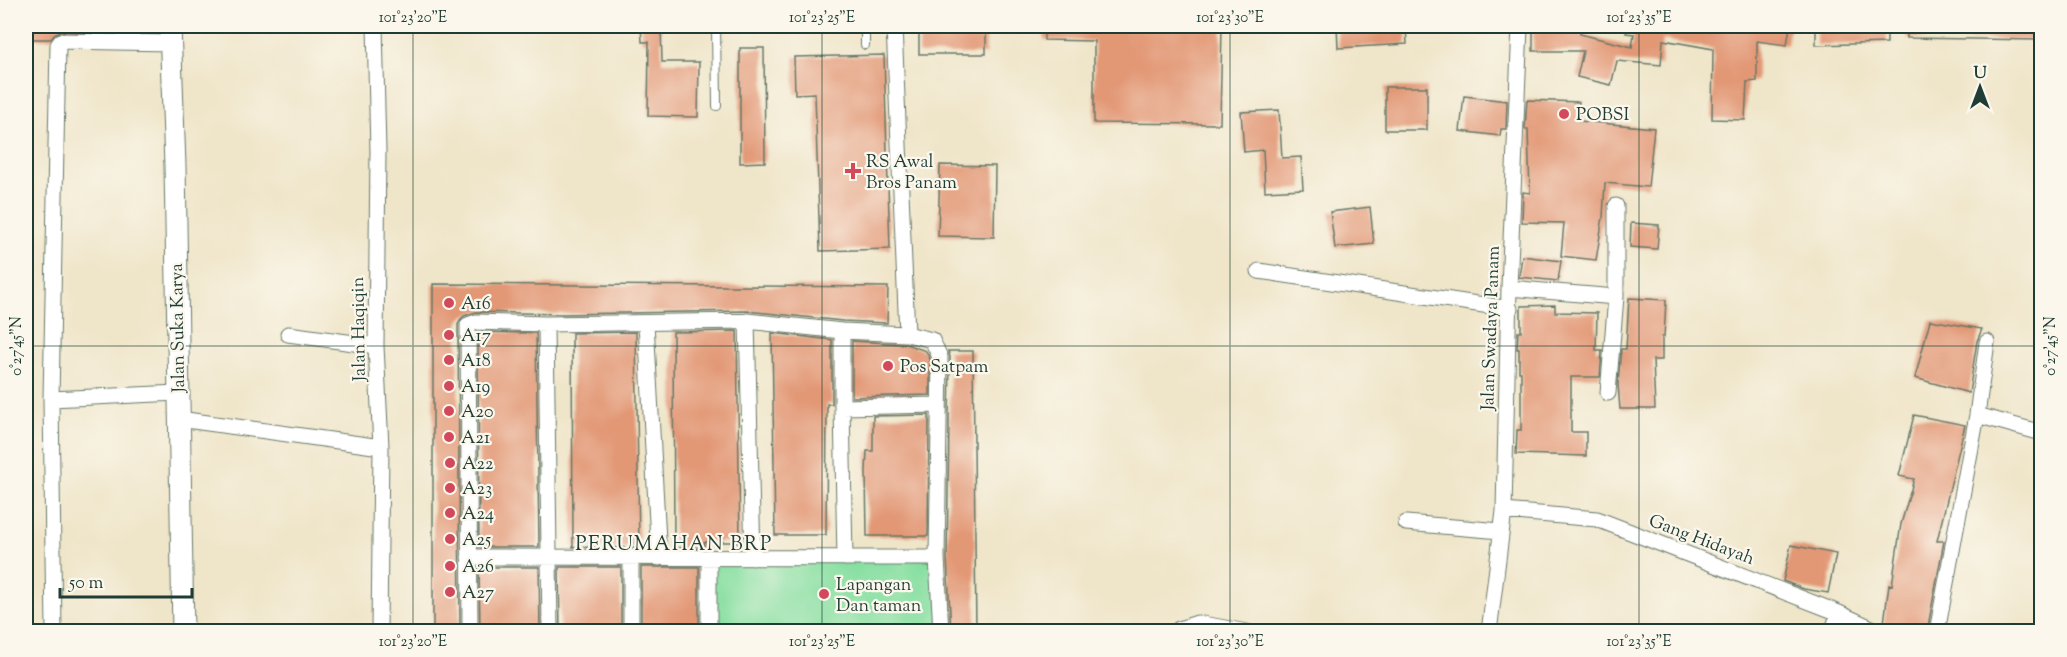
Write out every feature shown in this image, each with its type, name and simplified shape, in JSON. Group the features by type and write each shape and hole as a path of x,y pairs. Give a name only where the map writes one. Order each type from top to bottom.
{"main road":[{"name":"Jalan Suka Karya","path":"170,34 183,632"}],"street":[{"name":"Jalan Haqiqin","path":"375,26 378,151 376,346 381,447 379,632"},
{"path":"894,26 907,334"},
{"name":"Jalan Swadaya Panam","path":"1489,632 1504,511 1509,288 1520,26"},
{"path":"54,632 51,399 58,45 61,41 170,34"},
{"path":"1608,393 1616,297 1616,206"},
{"path":"1259,271 1510,309"},
{"path":"1509,288 1616,297"},
{"path":"747,321 753,558"},
{"path":"470,632 468,325 476,322 546,324 747,321 842,331 907,334 932,340 940,357 937,558 941,632"},
{"path":"646,323 659,558"},
{"path":"546,324 550,632"},
{"path":"842,331 845,558"},
{"path":"288,334 376,346"},
{"path":"1937,632 1977,415 1987,342"},
{"path":"51,399 178,393"},
{"path":"842,407 938,405"},
{"path":"1977,415 2042,433"},
{"path":"179,419 381,447"},
{"name":"Gang Hidayah","path":"1504,511 1597,519 1839,613 1880,632"},
{"path":"1406,523 1501,531"},
{"path":"631,556 631,632"},
{"path":"469,557 937,558"},
{"path":"709,632 710,557"},
{"path":"1832,632 1839,613"},
{"path":"1178,632 1179,629 1197,623 1247,632"}],"lane":[{"path":"716,26 717,106"},
{"path":"865,26 865,45"}],"green space":[{"name":"Lapangan Dan taman","path":"709,557 937,558 941,631 709,632"}],"building":[{"path":"26,26 82,26 82,32 61,31 51,39 26,39"},
{"path":"641,26 661,26 662,62 699,62 698,117 648,116 649,42 642,42"},
{"path":"919,26 986,26 986,54 919,54"},
{"path":"1044,26 1222,26 1220,124 1094,123 1094,41 1044,40"},
{"path":"1337,26 1406,26 1407,44 1338,48"},
{"path":"1533,26 1580,26 1580,34 1632,47 1634,34 1626,33 1626,26 1790,26 1787,45 1757,41 1757,81 1747,82 1745,120 1712,119 1713,49 1663,40 1661,65 1617,61 1611,85 1577,77 1583,51 1533,51"},
{"path":"1816,26 1887,26 1887,43 1816,45"},
{"path":"1907,26 2042,26 2042,40 1907,38"},
{"path":"740,48 764,48 765,162 740,163"},
{"name":"RS Awal Bros Panam","path":"884,55 890,249 820,251 815,93 795,94 794,57"},
{"path":"1385,87 1427,87 1427,130 1385,130"},
{"path":"1464,96 1507,101 1506,129 1501,129 1500,136 1460,131"},
{"path":"1527,100 1579,102 1579,121 1654,128 1648,187 1605,183 1603,217 1596,260 1561,256 1564,223 1522,222 1523,192 1530,193 1528,129 1525,129"},
{"path":"1279,110 1282,158 1301,157 1303,189 1265,191 1263,150 1244,152 1241,112"},
{"path":"940,165 995,166 994,237 938,236"},
{"path":"1370,207 1374,244 1335,248 1330,212"},
{"path":"1631,223 1659,225 1657,249 1630,247"},
{"path":"1522,256 1561,261 1558,281 1519,277"},
{"path":"433,284 888,287 887,323 747,311 560,314 476,312 464,316 458,325 460,632 433,632"},
{"path":"1629,298 1666,300 1662,360 1653,360 1655,409 1620,409 1618,384 1621,349 1626,349"},
{"path":"1555,305 1555,312 1597,313 1596,350 1602,350 1600,377 1571,377 1571,432 1586,432 1586,456 1516,454 1517,430 1521,430 1521,372 1519,372 1519,349 1517,349 1518,332 1521,332 1521,306"},
{"path":"1930,320 1982,329 1977,341 1969,393 1915,378"},
{"path":"737,331 740,542 706,542 704,548 674,548 673,332"},
{"path":"478,332 536,333 539,547 479,547"},
{"path":"636,332 639,548 573,547 572,333"},
{"path":"772,333 832,340 832,404 827,404 826,535 775,535"},
{"name":"Pos Satpam","path":"852,341 906,344 926,351 930,359 930,395 852,397"},
{"path":"948,351 973,351 976,632 951,631 947,558 950,357"},
{"path":"929,415 928,536 867,536 867,451 873,451 873,416"},
{"path":"1914,415 1965,425 1937,541 1944,541 1927,632 1895,632 1884,623 1901,524 1914,479 1899,476"},
{"path":"1791,545 1836,554 1828,593 1804,589 1783,581"},
{"path":"479,567 539,567 540,632 480,632"},
{"path":"559,567 621,567 621,632 560,632"},
{"path":"641,567 699,567 699,632 641,632"}],"place":[{"name":"POBSI","path":"1564,114"},
{"name":"RS Awal Bros Panam","path":"853,171"},
{"name":"A16","path":"449,303"},
{"name":"A17","path":"449,335"},
{"name":"A18","path":"449,360"},
{"name":"Pos Satpam","path":"888,366"},
{"name":"A19","path":"449,386"},
{"name":"A20","path":"449,411"},
{"name":"A21","path":"449,437"},
{"name":"A22","path":"450,463"},
{"name":"A23","path":"450,488"},
{"name":"A24","path":"450,513"},
{"name":"A25","path":"450,539"},
{"name":"A26","path":"450,566"},
{"name":"A27","path":"450,592"},
{"name":"Lapangan Dan taman","path":"824,594"}],"district":[{"name":"PERUMAHAN BRP","path":"674,543"}]}
